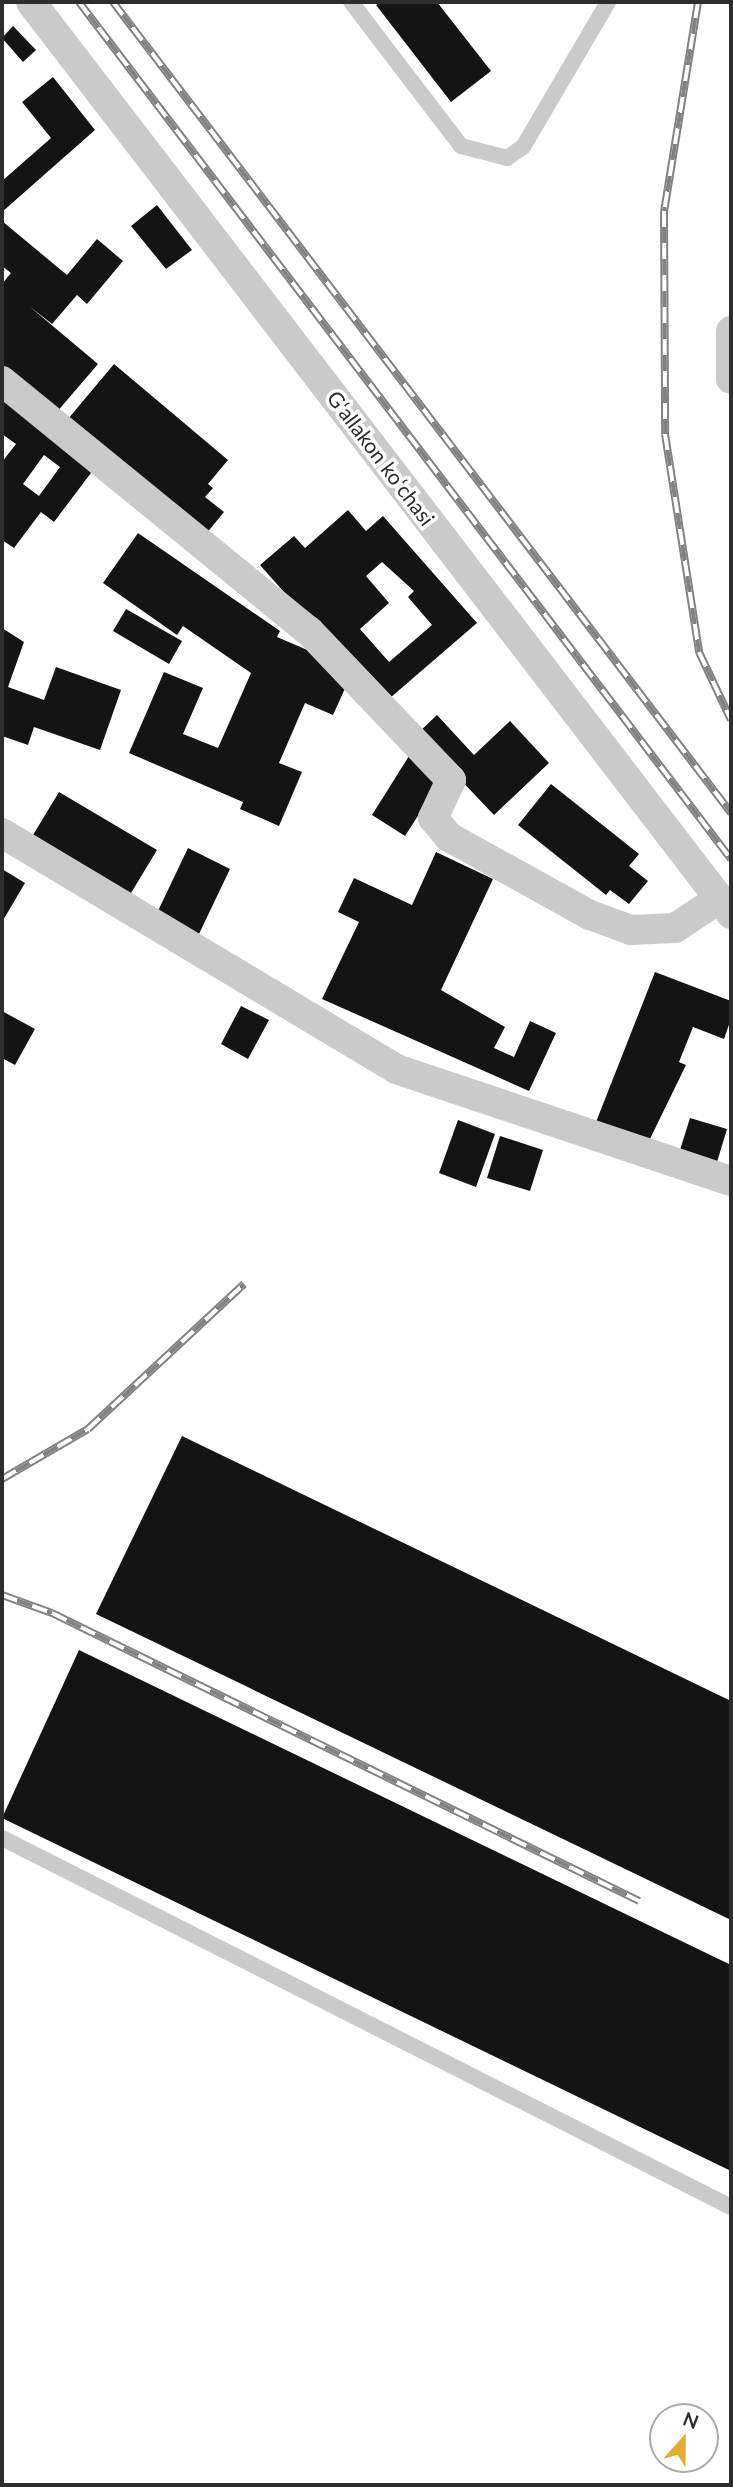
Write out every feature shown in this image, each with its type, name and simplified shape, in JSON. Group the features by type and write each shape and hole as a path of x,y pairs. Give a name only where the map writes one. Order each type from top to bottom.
{"street":[{"name":"Gʻallakon koʻchasi","path":"31,2 725,906"},
{"path":"731,331 731,379"},
{"path":"2,381 309,631 451,780 433,818 449,837 590,915 631,930 675,928 725,906"},
{"path":"2,833 396,1069 731,1181"}],"lane":[{"path":"351,2 461,146 507,158 523,147 608,2"},
{"path":"2,1838 731,2207"}],"building":[{"path":"381,2 437,2 491,71 451,102 376,5"},
{"path":"13,26 36,50 23,62 2,38"},
{"path":"53,77 95,130 2,212 2,181 51,138 22,102"},
{"path":"157,205 192,250 166,269 131,226"},
{"path":"2,221 67,275 97,239 123,261 87,304 77,295 52,324 29,306 98,364 56,413 2,368 2,284 11,273 2,266"},
{"path":"114,364 228,460 208,484 213,488 205,497 224,512 206,534 68,419"},
{"path":"2,394 97,465 54,522 41,512 14,548 2,540 2,462 16,444 2,434","holes":["44,455 60,467 39,496 23,484"]},
{"path":"348,510 366,531 383,516 477,623 383,704 260,565 294,536 305,548","holes":["382,562 414,591 408,597 432,625 389,662 360,629 389,603 366,576"]},
{"path":"138,533 280,631 277,637 319,655 348,682 333,715 305,703 279,763 302,772 279,826 240,809 243,802 129,753 164,672 203,688 183,734 218,748 251,673 183,626 177,635 103,583"},
{"path":"126,609 182,641 169,664 113,631"},
{"path":"2,628 24,642 8,687 44,700 56,667 121,690 100,750 34,727 28,745 2,736"},
{"path":"437,715 474,755 510,721 549,763 494,815 417,734"},
{"path":"409,756 443,777 405,836 372,815"},
{"path":"551,784 639,854 629,866 648,881 629,904 610,890 606,895 518,825"},
{"path":"59,792 157,850 128,898 30,840"},
{"path":"188,848 230,869 198,936 156,915"},
{"path":"436,852 493,879 441,990 505,1027 494,1048 514,1057 530,1021 556,1033 529,1091 322,999 359,922 338,912 354,878 412,905"},
{"path":"2,869 25,883 2,922"},
{"path":"655,972 731,1001 731,1019 724,1039 693,1027 679,1062 686,1065 648,1143 596,1122"},
{"path":"241,1006 269,1020 248,1059 221,1044"},
{"path":"2,1011 35,1029 15,1065 2,1058"},
{"path":"690,1118 727,1129 717,1162 680,1150"},
{"path":"458,1120 495,1134 476,1187 439,1173"},
{"path":"500,1136 543,1150 530,1191 487,1178"},
{"path":"182,1436 731,1701 731,1920 96,1614"},
{"path":"79,1650 731,1965 731,2171 2,1818"}],"railway":[{"path":"79,2 731,859"},
{"path":"113,2 731,813"},
{"path":"698,2 664,211 665,434 699,652 731,720"},
{"path":"2,1479 88,1429 244,1284"},
{"path":"2,1595 52,1613 639,1901"}]}
